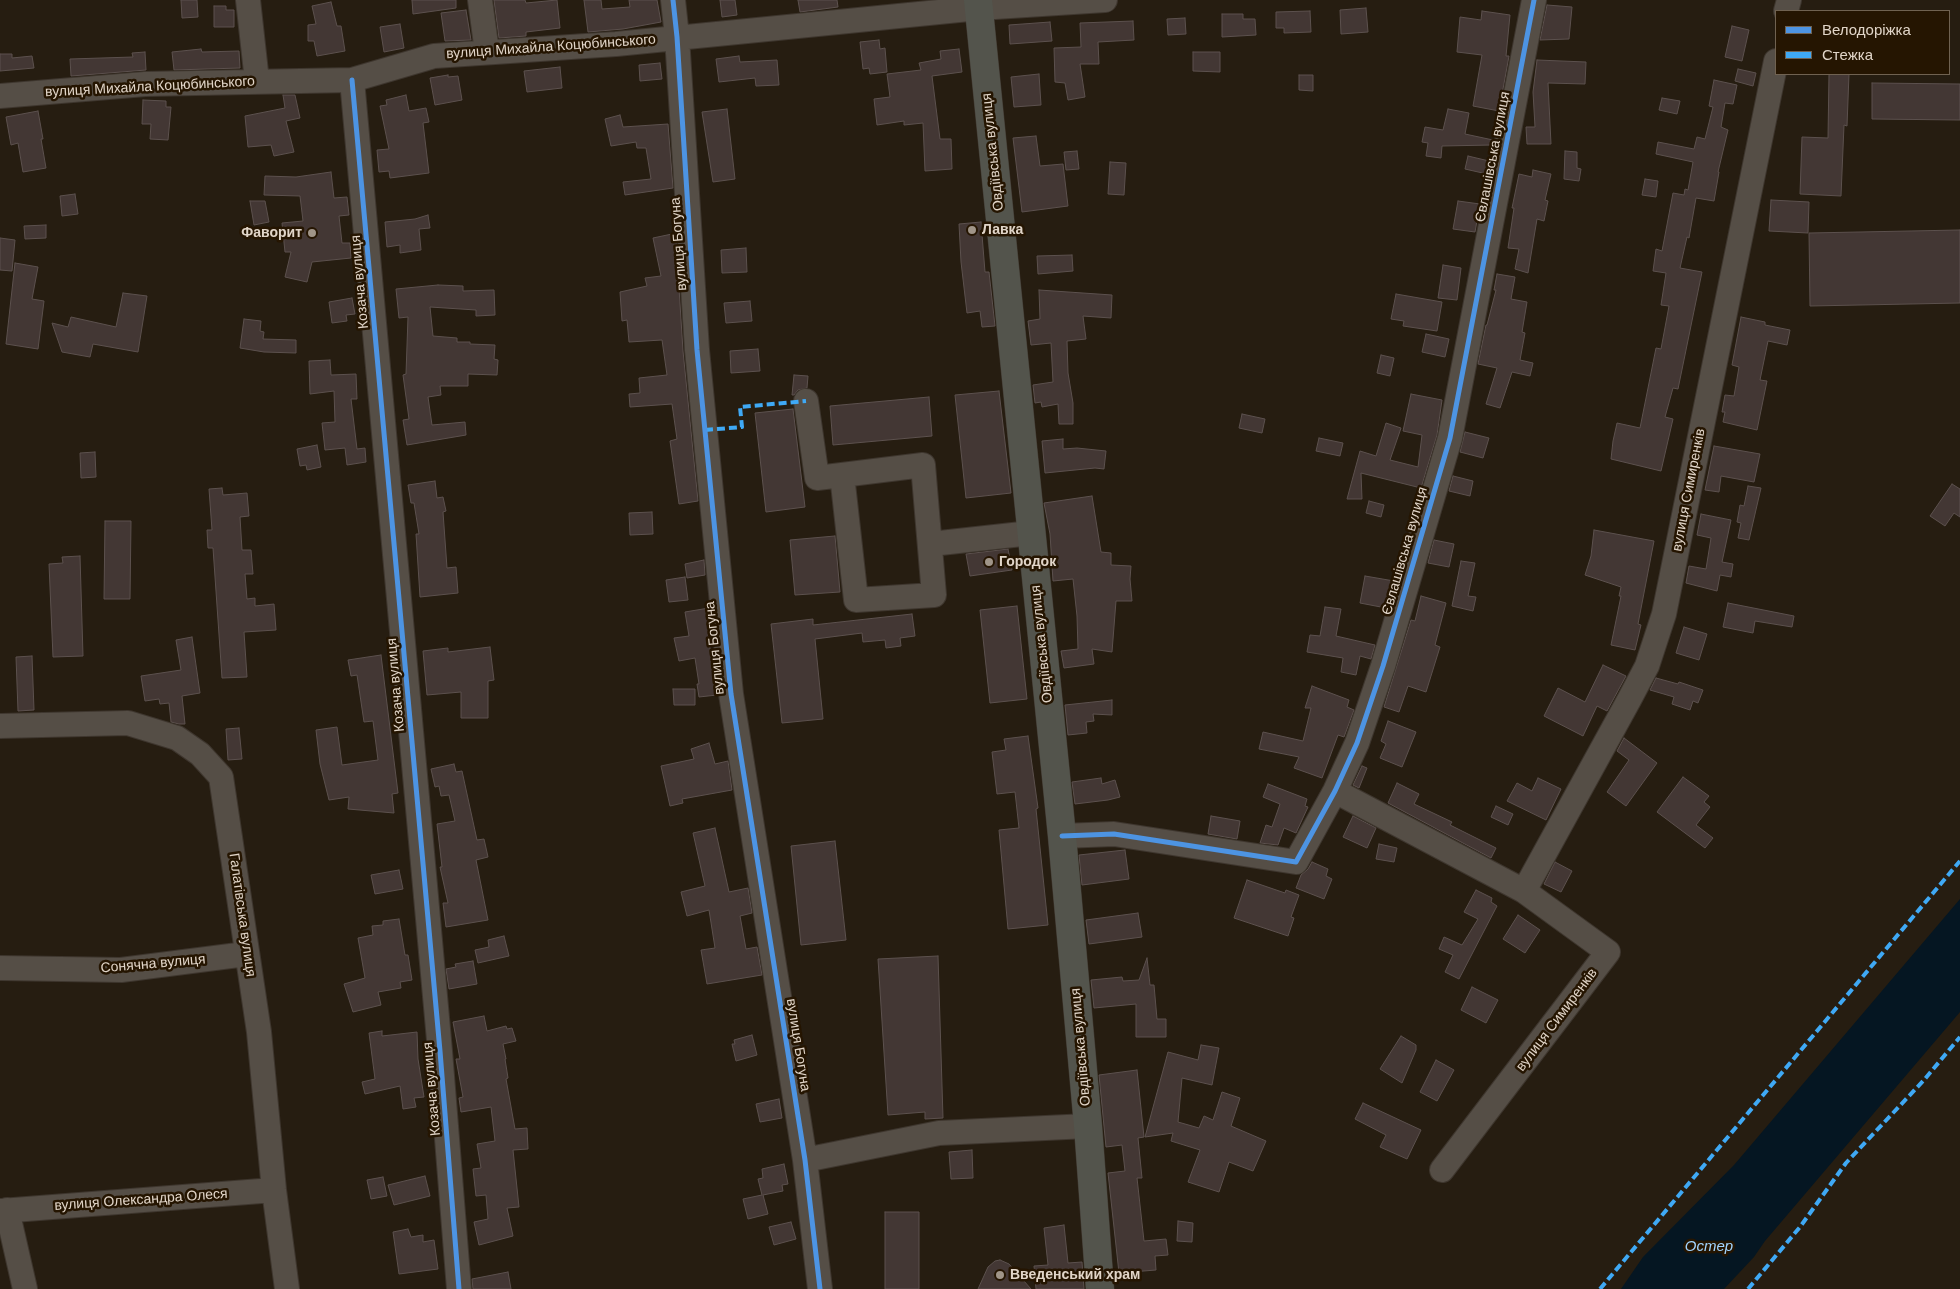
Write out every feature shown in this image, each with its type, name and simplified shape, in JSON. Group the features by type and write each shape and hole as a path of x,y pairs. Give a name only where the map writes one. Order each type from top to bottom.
{"main road":[{"name":"Овдіївська вулиця","path":"979,4 1062,836 1088,1126 1100,1289"}],"street":[{"path":"248,0 257,81"},
{"path":"480,0 486,52"},
{"name":"вулиця Богуна","path":"673,0 698,350 731,694 805,1160 820,1289"},
{"name":"вулиця Михайла Коцюбинського","path":"0,96 144,84 352,80 434,56 616,44 979,4 1105,0"},
{"name":"Євлашівська вулиця","path":"1062,836 1114,834 1296,862 1335,791 1356,742 1383,666 1450,438 1534,0"},
{"name":"вулиця Симиренків","path":"1524,891 1647,666 1664,614 1775,66"},
{"name":"Козача вулиця","path":"352,80 440,1051 459,1289"},
{"path":"806,401 817,478 842,475 923,466 934,595 856,600 842,475"},
{"path":"931,544 1031,534"},
{"name":"Галатівська вулиця","path":"0,726 128,723 176,738 200,754 221,778 259,1032 274,1190 287,1289"},
{"name":"вулиця Симиренків","path":"1335,791 1524,891 1608,952 1442,1170"},
{"name":"Сонячна вулиця","path":"0,968 121,970 246,954"},
{"path":"805,1160 939,1133 1088,1126"},
{"name":"вулиця Олександра Олеся","path":"25,1289 4,1211 274,1190"}],"water":[{"name":"Остер","path":"1960,899 1960,1012 1765,1241 1754,1257 1724,1289 1621,1289 1643,1257 1734,1165"}],"building":[{"path":"181,0 197,0 198,17 182,18"},
{"path":"412,0 456,0 456,8 413,14"},
{"path":"494,0 525,0 526,3 557,0 560,28 526,32 526,36 499,38"},
{"path":"584,0 601,0 602,9 630,7 629,0 657,0 661,22 623,29 588,32"},
{"path":"720,0 735,0 737,15 722,17"},
{"path":"798,0 837,0 838,7 800,12"},
{"path":"331,2 337,26 341,26 345,51 317,56 314,41 308,41 308,25 316,24 312,6"},
{"path":"1547,5 1572,7 1569,39 1540,40"},
{"path":"214,6 226,6 226,10 234,10 234,27 214,27"},
{"path":"1366,8 1368,32 1341,34 1340,10"},
{"path":"466,10 471,40 445,41 441,13"},
{"path":"1310,11 1311,32 1284,33 1284,28 1276,28 1276,12"},
{"path":"1482,11 1510,15 1506,56 1509,56 1499,111 1473,106 1482,55 1457,52 1460,17 1481,20"},
{"path":"1222,14 1243,14 1243,19 1255,19 1256,35 1222,37"},
{"path":"1185,18 1186,34 1168,35 1167,19"},
{"path":"1133,21 1134,40 1098,42 1099,64 1080,64 1085,97 1068,100 1065,83 1055,82 1054,48 1081,47 1080,23"},
{"path":"1050,22 1052,41 1010,44 1009,25"},
{"path":"400,24 404,48 384,52 380,27"},
{"path":"1732,26 1749,30 1742,61 1725,57"},
{"path":"879,40 880,49 885,48 887,72 870,74 869,68 863,69 860,42"},
{"path":"201,49 202,52 239,51 240,68 174,70 172,52"},
{"path":"959,49 962,72 932,76 940,139 951,139 952,169 925,171 923,123 904,125 904,121 877,125 874,99 890,97 887,74 921,70 919,63 941,59 940,51"},
{"path":"145,52 146,70 71,76 70,59 133,57 132,53"},
{"path":"1193,52 1220,52 1220,72 1193,71"},
{"path":"0,54 12,54 12,58 32,56 34,68 0,71"},
{"path":"739,56 740,62 777,60 779,85 756,86 755,78 719,82 716,59"},
{"path":"1537,60 1586,62 1585,84 1548,83 1551,144 1527,144 1526,127 1535,127 1533,92"},
{"path":"660,63 662,79 640,81 639,65"},
{"path":"560,67 562,88 527,92 524,71"},
{"path":"1738,69 1756,73 1753,86 1735,81"},
{"path":"1039,74 1041,105 1014,107 1011,77"},
{"path":"448,75 448,77 458,76 462,100 435,105 430,78"},
{"path":"1299,75 1313,75 1313,91 1299,90"},
{"path":"1829,75 1849,75 1847,126 1844,125 1841,196 1800,194 1802,137 1828,138"},
{"path":"1714,80 1737,85 1733,104 1725,103 1721,127 1728,130 1718,172 1714,201 1696,198 1689,238 1687,237 1680,268 1702,272 1678,389 1673,388 1665,417 1673,419 1661,471 1611,459 1613,441 1617,423 1640,428 1656,348 1661,349 1669,306 1661,305 1666,273 1653,271 1656,249 1662,251 1673,193 1684,195 1685,189 1688,190 1693,162 1656,154 1658,142 1694,149 1697,137 1705,139 1713,107 1709,106"},
{"path":"1872,83 1960,84 1960,120 1872,119"},
{"path":"283,95 295,95 300,118 286,121 294,152 274,156 271,145 248,147 245,116 285,108"},
{"path":"406,95 409,111 426,108 429,122 423,123 429,173 390,178 389,171 379,172 377,150 389,149 380,106 387,105 386,100"},
{"path":"1662,98 1680,101 1677,114 1659,110"},
{"path":"143,100 166,101 166,107 171,107 168,140 150,139 151,124 142,124"},
{"path":"727,109 735,179 713,182 702,112"},
{"path":"1448,109 1469,113 1465,134 1493,140 1492,145 1442,146 1441,158 1426,156 1428,143 1422,142 1425,127 1443,130"},
{"path":"38,111 46,168 23,172 18,143 11,145 6,117"},
{"path":"620,115 623,127 668,124 673,188 625,195 623,182 651,179 646,148 637,148 636,142 611,146 605,119"},
{"path":"1036,136 1040,166 1063,164 1068,206 1022,212 1013,138"},
{"path":"1077,151 1079,169 1066,170 1064,152"},
{"path":"1565,151 1577,152 1577,168 1581,169 1579,181 1564,179"},
{"path":"1468,156 1489,161 1487,174 1465,169"},
{"path":"1110,162 1126,163 1124,195 1108,194"},
{"path":"1533,170 1551,174 1545,200 1548,201 1544,221 1537,219 1528,273 1515,269 1519,249 1508,248 1514,208 1512,208 1519,174 1532,177"},
{"path":"331,172 334,198 347,197 349,215 339,216 342,243 350,243 351,258 312,262 307,282 285,277 291,252 285,252 282,223 303,221 300,196 264,195 265,176 296,177"},
{"path":"1645,179 1658,181 1656,197 1642,195"},
{"path":"75,194 78,214 62,216 60,196"},
{"path":"1771,200 1809,202 1808,233 1769,231"},
{"path":"250,201 265,201 269,222 254,225"},
{"path":"1458,201 1480,204 1475,232 1453,229"},
{"path":"428,215 430,228 419,229 421,250 400,253 400,245 387,247 385,222 415,219"},
{"path":"981,222 985,272 989,272 995,326 982,327 980,311 967,313 959,224"},
{"path":"46,225 46,238 25,239 24,226"},
{"path":"1960,230 1960,303 1810,306 1809,233"},
{"path":"672,234 673,241 676,240 677,259 675,260 698,501 679,504 670,441 677,439 672,404 630,407 629,394 640,393 639,378 667,375 662,340 629,342 627,320 622,321 620,292 647,286 645,278 661,276 653,238"},
{"path":"0,238 15,240 12,271 0,270"},
{"path":"746,248 747,272 722,273 721,250"},
{"path":"1072,255 1073,271 1038,274 1037,256"},
{"path":"15,263 38,267 32,299 44,301 38,349 6,344"},
{"path":"1443,265 1461,268 1457,300 1438,298"},
{"path":"1497,274 1515,277 1511,299 1527,302 1522,332 1525,333 1520,360 1533,363 1530,376 1512,372 1500,408 1486,404 1497,368 1478,364 1496,290 1494,290"},
{"path":"438,285 463,286 463,291 494,290 495,315 476,316 476,310 430,307 433,336 457,338 457,342 470,342 470,344 495,345 494,359 498,360 497,375 468,374 468,386 440,386 441,395 428,397 432,425 465,422 466,435 407,445 403,420 409,419 403,375 406,374 408,317 399,318 396,289"},
{"path":"1039,290 1112,295 1111,318 1083,316 1086,339 1067,341 1068,373 1073,403 1073,424 1059,424 1058,404 1042,407 1041,402 1035,403 1033,385 1053,382 1051,343 1031,345 1028,321 1040,319"},
{"path":"123,293 147,296 138,352 93,344 90,357 62,352 52,323 68,327 71,317 116,327"},
{"path":"1396,294 1442,302 1437,331 1403,326 1404,321 1391,319"},
{"path":"352,298 355,314 346,315 347,321 332,323 329,302"},
{"path":"750,301 752,321 726,323 724,303"},
{"path":"1741,317 1765,322 1765,325 1790,330 1787,345 1768,341 1760,380 1767,381 1757,430 1723,422 1725,412 1722,412 1725,395 1734,396 1739,367 1732,365"},
{"path":"244,319 261,321 260,331 264,332 263,339 296,340 296,353 264,352 240,348"},
{"path":"1426,334 1449,339 1445,357 1422,352"},
{"path":"758,349 760,371 731,373 730,351"},
{"path":"1381,355 1394,358 1390,376 1377,373"},
{"path":"330,360 331,375 356,374 357,399 351,399 357,449 365,448 366,462 347,465 345,448 325,450 322,423 335,422 334,391 310,394 309,361"},
{"path":"794,375 808,376 807,388 798,390 792,395"},
{"path":"999,391 1011,493 966,498 955,395"},
{"path":"1411,394 1442,400 1437,435 1421,488 1361,473 1362,499 1347,499 1360,451 1376,456 1386,423 1401,428 1390,460 1418,467 1422,435 1403,431"},
{"path":"929,397 932,436 833,445 830,406"},
{"path":"793,409 805,507 766,512 755,413"},
{"path":"1242,414 1265,419 1262,433 1239,428"},
{"path":"1465,432 1489,438 1483,458 1460,452"},
{"path":"1319,438 1343,443 1340,456 1316,451"},
{"path":"1063,439 1063,449 1077,448 1106,451 1104,469 1095,468 1045,473 1042,441"},
{"path":"317,445 321,467 307,470 306,465 300,466 297,449"},
{"path":"1714,446 1760,454 1754,482 1721,476 1719,492 1705,490"},
{"path":"95,452 96,477 81,478 80,453"},
{"path":"1453,476 1473,481 1470,496 1449,491"},
{"path":"435,481 437,498 443,497 446,511 443,512 447,568 456,567 458,593 420,597 416,534 419,534 414,503 411,503 408,485"},
{"path":"1952,484 1960,489 1960,517 1954,513 1945,526 1930,516"},
{"path":"1748,486 1761,488 1749,540 1738,538 1741,523 1737,522 1740,505 1744,506"},
{"path":"222,488 223,495 247,493 249,516 240,517 242,550 251,550 253,574 245,574 247,599 255,598 255,606 274,604 276,630 244,632 247,677 222,678 213,548 208,548 207,530 212,530 209,489"},
{"path":"1092,496 1101,552 1111,553 1111,565 1131,566 1132,601 1116,601 1112,652 1092,649 1094,664 1064,668 1061,651 1078,649 1073,579 1053,581 1050,534 1044,503"},
{"path":"1369,501 1384,505 1381,517 1366,513"},
{"path":"652,512 653,534 630,535 629,513"},
{"path":"1701,514 1731,520 1722,562 1733,564 1731,577 1720,575 1717,591 1686,583 1689,566 1706,569 1711,538 1697,535"},
{"path":"105,521 131,521 130,599 104,599"},
{"path":"1594,530 1654,541 1638,624 1641,625 1635,650 1611,645 1621,596 1619,596 1621,587 1585,575 1591,556"},
{"path":"835,536 840,592 795,595 790,540"},
{"path":"1434,540 1454,544 1449,567 1428,563"},
{"name":"Городок","path":"1008,549 1012,570 970,576 966,554"},
{"path":"80,556 83,656 53,657 49,564 63,563 62,557"},
{"path":"704,560 705,575 687,578 685,564"},
{"path":"1461,561 1475,563 1468,596 1476,597 1473,611 1452,606"},
{"path":"1365,576 1394,581 1386,608 1360,603"},
{"path":"685,577 688,600 669,602 666,580"},
{"path":"1421,596 1446,603 1435,645 1440,647 1426,692 1408,686 1399,712 1384,707 1411,620 1415,621"},
{"path":"1728,603 1794,616 1792,627 1755,621 1753,633 1723,627"},
{"path":"1017,606 1027,699 990,703 980,610"},
{"path":"1325,607 1341,609 1336,636 1375,645 1371,659 1360,656 1356,675 1341,672 1343,658 1307,652 1310,635 1320,636"},
{"path":"709,608 711,634 708,634 712,662 714,661 717,695 699,697 695,658 679,661 674,638 689,636 685,612"},
{"path":"912,614 915,636 900,638 901,646 886,648 885,640 863,642 862,633 815,639 823,719 782,723 771,624 813,619 813,625"},
{"path":"1684,627 1707,634 1699,660 1676,653"},
{"path":"192,637 200,693 182,696 185,724 179,724 171,722 169,703 160,704 159,699 145,701 141,676 181,670 176,640"},
{"path":"490,647 494,680 488,681 488,718 461,718 461,692 427,695 423,651 448,648 448,652"},
{"path":"381,655 398,793 392,794 394,813 348,809 349,797 329,800 320,764 316,730 337,727 342,765 378,760 373,721 364,722 357,675 351,676 348,660"},
{"path":"32,656 34,710 18,711 16,657"},
{"path":"1603,665 1626,676 1607,711 1597,706 1583,736 1544,716 1558,688 1585,702"},
{"path":"1656,678 1678,684 1679,682 1703,690 1698,703 1693,701 1690,710 1672,704 1674,697 1650,690"},
{"path":"1312,686 1349,700 1347,707 1354,710 1344,737 1338,735 1322,778 1294,768 1299,757 1259,749 1263,732 1303,741 1311,708 1305,708"},
{"path":"673,689 695,689 695,705 674,705"},
{"path":"1112,700 1112,715 1093,714 1094,721 1086,722 1087,733 1068,735 1065,705"},
{"path":"1388,721 1416,732 1402,767 1380,758 1386,744 1381,741"},
{"path":"239,728 242,759 228,760 226,729"},
{"path":"1028,736 1038,808 1036,809 1048,925 1008,929 999,830 1019,828 1015,792 997,794 992,752 1006,750 1004,739"},
{"path":"1624,738 1657,763 1626,806 1607,792 1629,760 1617,751"},
{"path":"709,743 715,764 728,761 732,790 682,799 683,803 670,806 661,766 694,759 691,749"},
{"path":"454,764 456,772 462,771 477,840 484,839 488,857 476,860 488,920 446,927 443,903 448,903 440,867 442,867 437,824 455,821 449,795 441,796 439,786 435,787 431,769"},
{"path":"1362,766 1367,768 1359,788 1353,785"},
{"path":"1683,777 1709,796 1704,802 1710,807 1696,825 1713,838 1705,848 1657,812"},
{"path":"1101,778 1102,784 1115,780 1120,797 1075,804 1072,782"},
{"path":"1538,778 1561,789 1546,820 1507,801 1517,783 1532,791"},
{"path":"1397,783 1419,794 1414,804 1452,822 1450,825 1496,848 1491,858 1388,803"},
{"path":"1268,784 1307,799 1305,806 1308,807 1296,833 1284,828 1278,845 1260,843 1266,825 1272,827 1280,804 1263,797"},
{"path":"1496,806 1513,814 1508,825 1491,817"},
{"path":"1211,816 1240,821 1237,839 1208,834"},
{"path":"1353,816 1376,828 1367,848 1343,837"},
{"path":"715,828 729,892 748,888 752,913 740,916 746,949 757,947 762,975 707,984 701,950 715,948 709,910 687,916 681,892 705,886 693,833"},
{"path":"835,841 846,940 801,945 791,846"},
{"path":"1379,844 1397,848 1394,862 1376,859"},
{"path":"1125,850 1129,879 1082,885 1079,855"},
{"path":"1312,862 1328,869 1326,876 1332,879 1324,899 1296,888 1301,875"},
{"path":"1555,862 1572,871 1561,892 1544,884"},
{"path":"399,870 403,889 375,894 371,875"},
{"path":"1247,880 1285,893 1286,890 1299,895 1291,917 1294,918 1288,936 1234,918"},
{"path":"1476,890 1492,898 1491,902 1497,906 1459,979 1445,972 1453,955 1439,949 1444,937 1462,945 1478,919 1464,912"},
{"path":"1138,913 1142,937 1089,944 1086,920"},
{"path":"1518,915 1540,930 1525,953 1503,939"},
{"path":"399,919 405,955 408,955 412,980 400,982 401,988 378,992 381,1005 353,1012 344,984 365,978 358,938 373,935 372,926 383,925 383,921"},
{"path":"504,936 509,956 478,963 475,950 489,947 488,940"},
{"path":"938,956 943,1118 925,1119 925,1112 888,1115 878,959"},
{"path":"1147,958 1150,985 1154,985 1157,1019 1166,1019 1166,1037 1136,1037 1136,1004 1094,1008 1091,980 1122,977 1123,981 1139,980"},
{"path":"473,961 477,984 449,989 446,969 456,967 455,964"},
{"path":"1472,987 1498,1000 1486,1023 1461,1010"},
{"path":"484,1016 487,1031 506,1026 507,1029 512,1028 516,1041 503,1044 508,1078 506,1079 515,1129 527,1128 528,1149 513,1150 519,1207 507,1208 513,1236 479,1245 474,1222 488,1219 486,1195 476,1196 473,1169 481,1168 477,1144 495,1141 491,1107 461,1112 459,1098 463,1097 456,1059 460,1059 453,1022"},
{"path":"382,1031 382,1036 417,1032 418,1059 424,1097 414,1098 416,1107 403,1109 400,1086 365,1094 362,1082 375,1079 369,1033"},
{"path":"752,1035 757,1055 736,1061 732,1044 735,1044 734,1040"},
{"path":"1401,1036 1416,1045 1416,1050 1402,1083 1380,1069"},
{"path":"1201,1045 1219,1048 1212,1085 1182,1078 1178,1122 1199,1128 1204,1116 1213,1120 1222,1092 1240,1098 1231,1126 1266,1141 1253,1171 1229,1162 1219,1192 1188,1182 1200,1150 1171,1141 1173,1133 1145,1137 1168,1052 1198,1060"},
{"path":"1436,1060 1454,1070 1437,1101 1420,1092"},
{"path":"1137,1070 1144,1137 1138,1138 1142,1178 1137,1178 1144,1241 1166,1239 1168,1255 1155,1256 1156,1270 1119,1273 1108,1173 1125,1171 1122,1145 1106,1147 1099,1075"},
{"path":"779,1099 782,1118 760,1122 756,1104"},
{"path":"1363,1103 1421,1130 1407,1159 1380,1147 1386,1135 1355,1119"},
{"path":"972,1150 973,1178 951,1179 949,1152"},
{"path":"784,1164 788,1184 782,1185 783,1191 763,1195 768,1214 748,1219 743,1199 762,1195 758,1179 763,1178 762,1169"},
{"path":"425,1176 430,1196 394,1205 388,1185"},
{"path":"383,1177 387,1196 371,1199 367,1180"},
{"path":"885,1212 919,1212 919,1289 885,1289"},
{"path":"1178,1221 1193,1223 1192,1242 1177,1241"},
{"path":"791,1222 796,1239 774,1245 769,1227"},
{"path":"1064,1225 1068,1263 1082,1262 1084,1289 1036,1289 1034,1266 1048,1265 1044,1228"},
{"path":"408,1229 411,1237 423,1235 423,1242 434,1240 438,1269 399,1274 393,1232"},
{"name":"Введенський храм","path":"1000,1260 1009,1264 1031,1289 978,1289 988,1267 995,1261"},
{"path":"508,1272 511,1289 473,1289 472,1279"}],"marked path":[{"path":"705,430 742,427 740,407 806,401"},
{"path":"1600,1289 1960,861"},
{"path":"1748,1289 1800,1227 1846,1163 1924,1080 1960,1037"}],"cycle path":[{"path":"673,0 697,350 731,694 805,1160 820,1289"},
{"path":"1062,836 1114,834 1296,862 1335,791 1357,743 1383,666 1450,438 1534,0"},
{"path":"352,80 440,1051 459,1289"}],"place":[{"name":"Лавка","path":"972,230"},
{"name":"Фаворит","path":"312,233"},
{"name":"Городок","path":"989,562"},
{"name":"Введенський храм","path":"1000,1275"}]}
